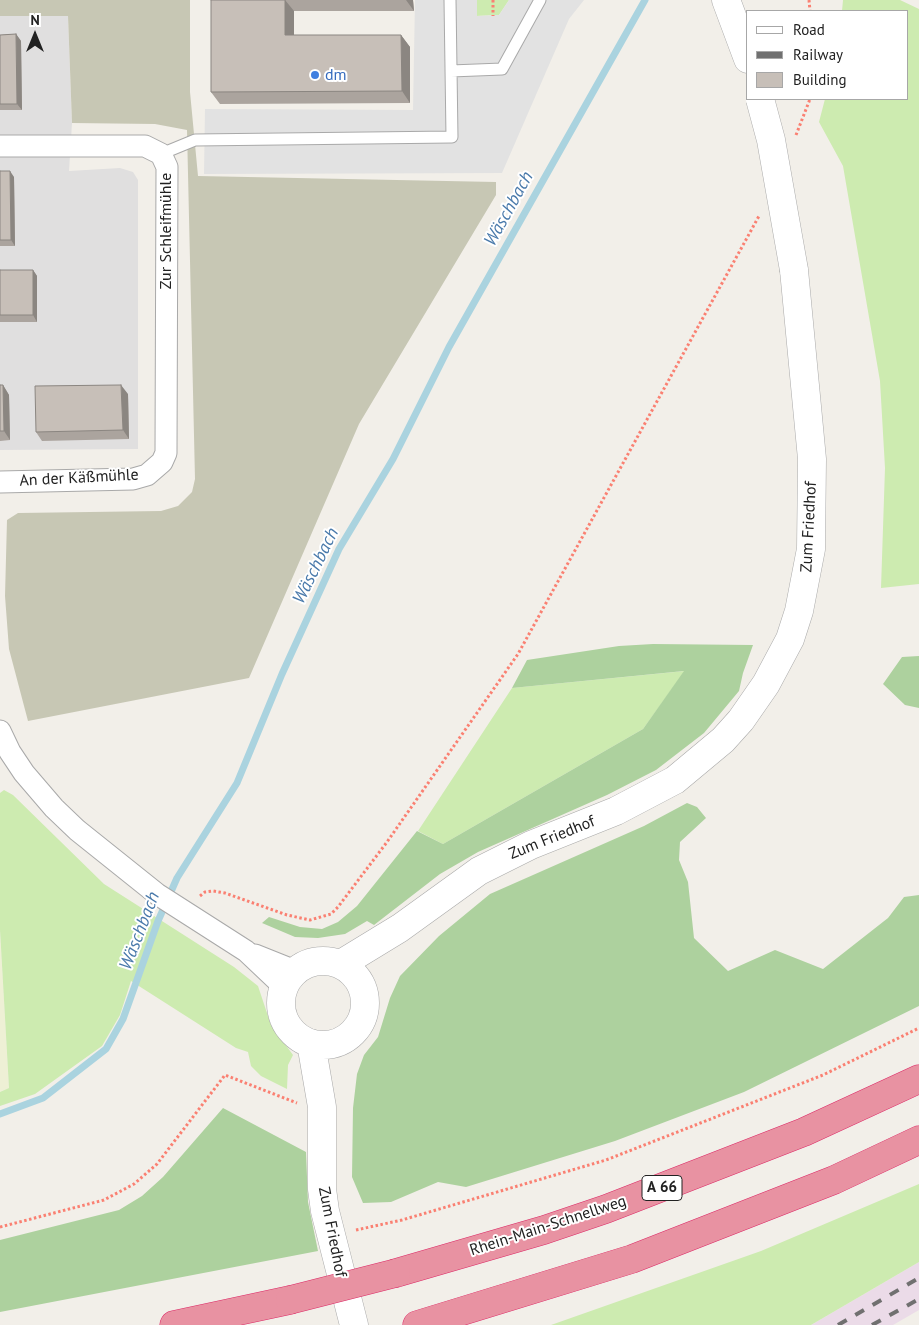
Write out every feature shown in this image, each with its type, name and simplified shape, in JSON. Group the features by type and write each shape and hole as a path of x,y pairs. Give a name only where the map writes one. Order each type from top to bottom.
{"highway":[{"name":"Rhein-Main-Schnellweg","path":"174,1325 290,1300 396,1273 544,1230 606,1209 804,1132 919,1079"},
{"path":"418,1325 632,1259 834,1180 919,1140"}],"street":[{"path":"726,0 746,54"},
{"name":"Zum Friedhof","path":"341,964 400,928 479,870 531,845 616,811 675,780 708,754 741,720 778,665 800,611 811,549 812,479 810,425 794,270 772,140 760,100"},
{"name":"Zur Schleifmühle","path":"0,146 132,145 145,146 161,154 167,167 166,453 156,469"},
{"name":"An der Käßmühle","path":"0,482 133,479 156,469"},
{"path":"0,731 10,752 24,773 54,808 99,849 157,894 188,903 246,951 289,979"},
{"name":"Zum Friedhof","path":"362,985 400,928"},
{"path":"317,961 330,961 341,964 353,973 362,985 366,1004 360,1024 354,1032 324,1043 294,1033 287,1026 281,1007 289,979 317,961"},
{"name":"Zum Friedhof","path":"324,1043 322,1189 325,1211 354,1325"}],"lane":[{"path":"161,154 195,140 452,137 450,0"},
{"path":"451,71 502,69 540,0"}],"path":[{"path":"493,0 493,16"},
{"path":"793,143 810,100"},
{"path":"188,903 205,892 225,893 287,915 310,920 331,914 338,907 387,842 518,654 760,214"},
{"path":"348,1232 402,1220 606,1160 823,1075 919,1028"},
{"path":"0,1227 104,1200 134,1184 157,1164 225,1075 297,1103 322,1107"}],"shaded area":[{"path":"0,0 190,0 190,92 198,176 496,182 496,195 359,424 249,678 28,721 9,649 5,596 7,520 18,513 161,511 178,506 192,492 195,479 187,130 155,124 72,123 68,16 0,16"},
{"path":"415,0 477,0 477,16 499,15 509,0 584,0 569,19 502,173 204,174 205,109 413,110"},
{"path":"0,16 68,16 72,123 69,171 120,168 133,172 138,180 138,449 0,450"},
{"path":"0,930 9,1088 0,1092"},
{"path":"919,1262 919,1310 893,1325 811,1325"}],"green space":[{"path":"477,0 509,0 499,15 476,16"},
{"path":"843,0 900,0 919,9 919,584 881,588 885,468 880,381 843,166 819,122 825,100 909,100 909,10 842,10"},
{"path":"653,644 753,645 739,691 704,733 656,770 607,795 478,852 440,874 374,925 367,921 345,934 318,938 295,937 262,923 269,917 300,927 322,929 338,922 357,906 417,831 443,844 643,729 684,671 512,688 527,660 619,646"},
{"path":"919,656 919,708 905,705 883,684 902,657"},
{"path":"685,671 643,729 443,844 418,831 512,688"},
{"path":"4,790 13,795 104,884 234,967 258,986 271,1025 293,1055 288,1065 287,1089 261,1076 251,1066 248,1052 236,1048 131,981 120,1015 102,1046 35,1094 0,1106 0,1092 9,1088 0,930 0,793"},
{"path":"687,803 697,807 706,818 680,842 679,860 688,882 694,938 728,971 775,950 823,969 888,918 904,897 919,895 919,1006 744,1092 615,1141 466,1187 438,1182 391,1202 363,1203 352,1177 353,1108 357,1074 364,1055 378,1037 390,998 400,976 439,936 490,894 644,826"},
{"path":"223,1108 306,1152 308,1202 318,1251 0,1312 0,1240 119,1210 142,1196 163,1177"},
{"path":"919,1184 919,1262 811,1325 551,1325 761,1251"}],"building":[{"name":"dm","path":"211,0 285,0 285,35 401,35 402,91 211,92"},
{"path":"16,34 17,104 0,104 0,35"},
{"path":"0,171 10,171 11,240 0,240"},
{"path":"0,270 33,270 33,315 0,315"},
{"path":"0,385 3,385 4,431 0,431"},
{"path":"121,385 123,430 36,432 35,386"}],"waterway":[{"name":"Wäschbach","path":"0,1114 43,1098 106,1049 123,1019 158,921 177,878 237,783 282,674 339,549 393,459 449,347 645,0"}],"railway":[{"path":"838,1325 919,1278"},
{"path":"872,1325 919,1299"}],"place":[{"name":"dm","path":"315,75"}]}
